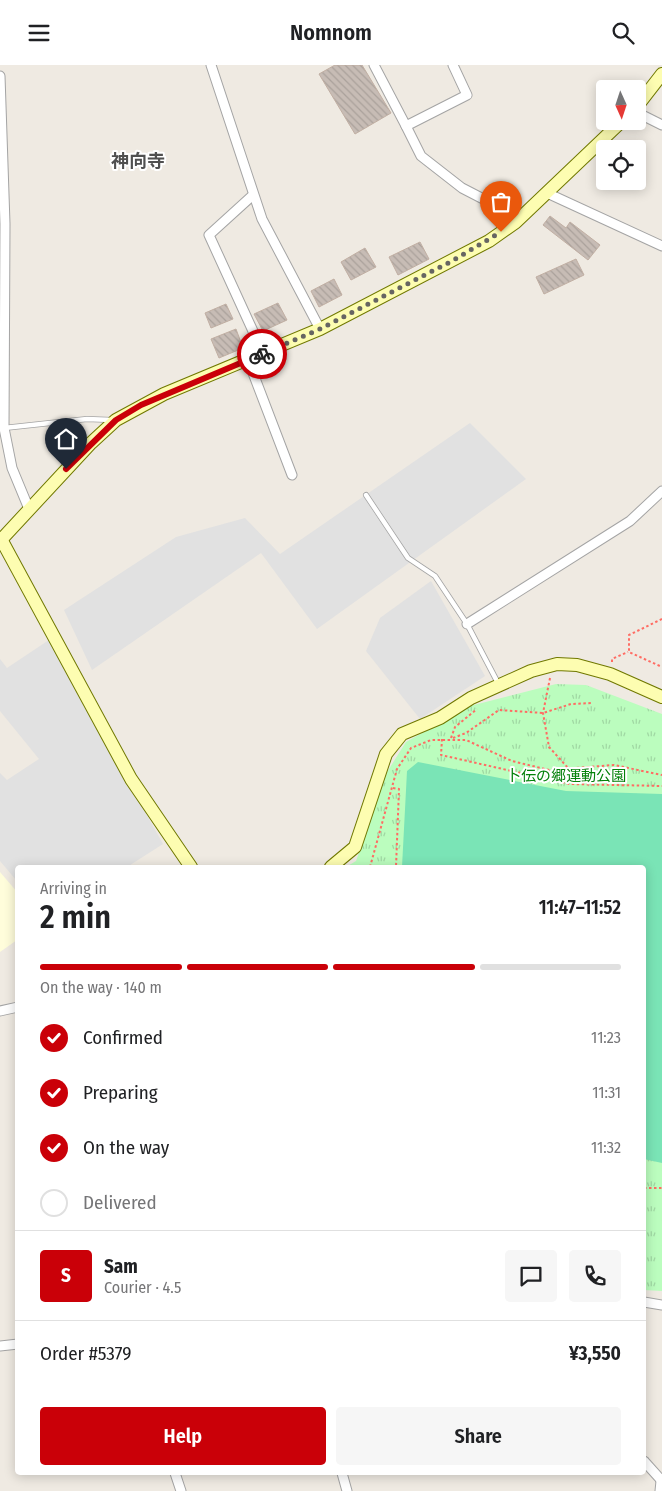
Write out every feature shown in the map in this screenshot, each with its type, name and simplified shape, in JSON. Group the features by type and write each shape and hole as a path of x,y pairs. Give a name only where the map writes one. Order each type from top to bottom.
{"street":[{"path":"211,65 262,219 320,329"},
{"path":"374,65 421,156 462,188 493,204 513,224"},
{"path":"406,125 467,95 453,65"},
{"path":"0,75 6,224 2,429 12,467 30,509"},
{"path":"646,95 662,75"},
{"path":"646,117 662,125"},
{"path":"191,865 132,779 0,540 91,443 116,420 164,395 320,329 489,241 513,224 613,130"},
{"path":"547,193 662,246"},
{"path":"253,195 209,235 263,353"},
{"path":"248,360 292,475"},
{"path":"467,624 630,521 662,491"},
{"path":"333,865 354,847 386,754 402,734 440,718 499,685 531,671 557,664 577,665 610,674 662,697"},
{"path":"0,1011 15,1008"},
{"path":"646,1302 662,1305"},
{"path":"0,1346 15,1344"},
{"path":"646,1463 662,1481 660,1491"},
{"path":"176,1475 181,1491"},
{"path":"343,1475 347,1491"}],"lane":[{"path":"2,429 87,419 116,420"},
{"path":"366,495 408,558 435,576 467,624 499,685"}],"path":[{"path":"629,652 629,635 662,619"},
{"path":"612,667 612,659 629,652 662,667"},
{"path":"542,680 550,677 544,713 549,747 569,769 569,784"},
{"path":"371,865 397,769 411,748 431,740 451,738 466,733 499,710 544,713 571,704 591,703"},
{"path":"451,738 455,727 483,704"},
{"path":"451,738 466,740 512,761 549,770 614,765 662,775"},
{"path":"442,739 441,755 569,784 662,786"},
{"path":"393,788 399,789 396,865"},
{"path":"646,1188 662,1188"}],"shaded area":[{"path":"470,423 526,479 317,629 261,553 92,670 64,610 176,537 245,518 280,554"},
{"path":"431,581 485,676 420,719 366,651 380,618"},
{"path":"49,640 163,844 130,865 15,865 15,879 0,861 0,773 7,780 39,759 0,711 0,659 7,668"},
{"path":"0,872 15,890 15,941 0,952"}],"green space":[{"name":"卜伝の郷運動公園","path":"556,684 586,685 662,714 662,1291 646,1290 646,865 349,865 356,861 387,772 406,742 470,706"},
{"path":"418,762 566,791 662,794 662,1163 646,1159 646,865 402,865 407,771"}],"building":[{"path":"335,65 362,65 391,113 355,134 319,74"},
{"path":"550,216 566,228 570,222 600,245 588,260 543,225"},
{"path":"420,242 429,259 398,275 389,257"},
{"path":"365,248 376,267 351,280 341,262"},
{"path":"576,259 584,275 544,294 536,277"},
{"path":"334,279 342,295 319,307 311,291"},
{"path":"278,303 287,320 263,331 254,314"},
{"path":"226,304 233,319 211,328 205,313"},
{"path":"236,329 243,348 219,358 211,339"}],"way so far":[{"path":"262,354 320,329 452,261 489,241 501,232"}],"district":[{"name":"神向寺","path":"138,161"}],"route":[{"path":"66,469 116,420 141,405 262,354"}]}
